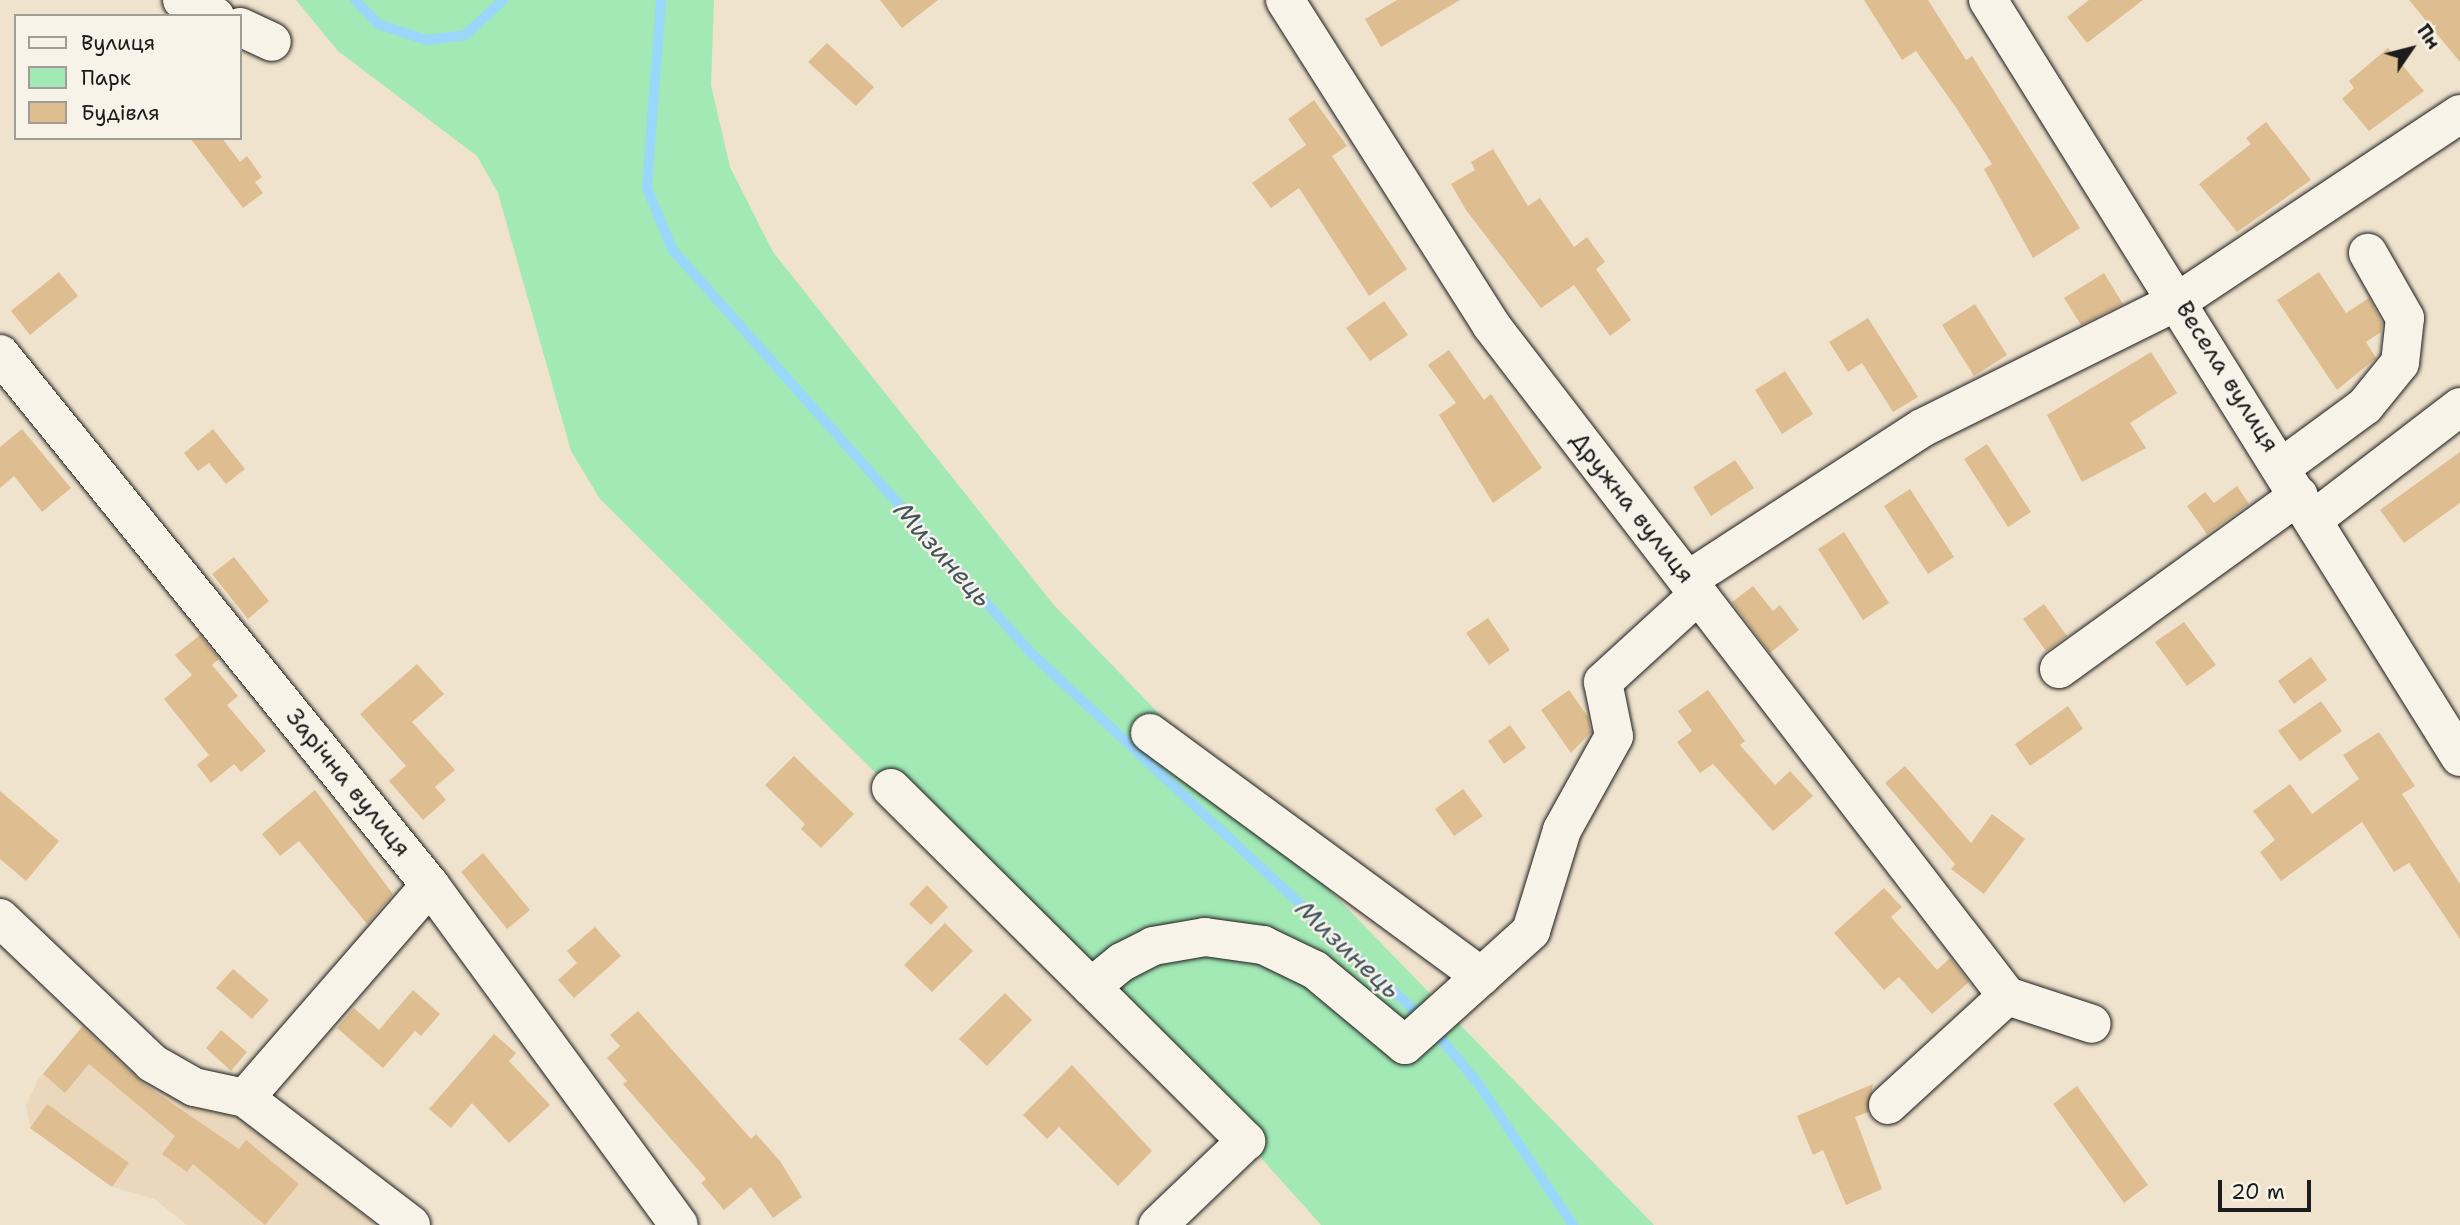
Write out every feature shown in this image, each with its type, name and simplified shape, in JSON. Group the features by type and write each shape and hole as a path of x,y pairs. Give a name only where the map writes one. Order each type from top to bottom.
{"street":[{"path":"182,0 211,14"},
{"name":"Дружна вулиця","path":"1285,0 1491,325 2007,996"},
{"name":"Весела вулиця","path":"1989,0 2179,300 2460,757"},
{"path":"1091,987 1122,962 1153,946 1205,937 1263,945 1315,970 1405,1045 1531,931 1562,830 1614,736 1603,682 1693,587 1922,428 2179,300 2459,118"},
{"path":"2299,494 2400,363 2405,318 2368,253"},
{"name":"Зарічна вулиця","path":"0,354 430,885 679,1225"},
{"path":"2059,669 2299,494 2460,407"},
{"path":"1150,733 1481,976"},
{"path":"891,788 1246,1141 1158,1225"},
{"path":"245,1098 430,885"},
{"path":"0,918 152,1063 194,1087 245,1098 411,1225"},
{"path":"1888,1105 2007,996 2092,1024"}],"shaded area":[{"path":"86,1022 178,1100 254,1123 375,1225 187,1225 154,1199 112,1187 30,1128 26,1105 38,1080"}],"green space":[{"path":"296,0 714,0 711,85 730,167 773,252 1053,604 1654,1225 1321,1225 1246,1141 600,499 571,451 498,193 477,156 338,51"}],"building":[{"path":"880,0 938,0 902,28"},
{"path":"1397,0 1460,0 1381,47 1365,19"},
{"path":"1864,0 1928,0 1966,60 1972,56 2080,228 2033,258 1984,169 1992,164 1957,109 1916,51 1902,60"},
{"path":"2089,0 2143,0 2087,43 2067,17"},
{"path":"2409,0 2460,0 2460,62"},
{"path":"827,43 874,87 856,106 808,62"},
{"path":"2388,48 2424,91 2369,131 2342,99 2354,88 2349,81"},
{"path":"1314,100 1347,146 1332,156 1407,269 1369,296 1299,188 1271,208 1252,183 1306,145 1288,119"},
{"path":"2266,122 2311,180 2237,232 2199,184 2251,144 2246,138"},
{"path":"192,140 224,140 240,162 247,156 262,177 255,182 263,193 243,208"},
{"path":"1493,149 1528,206 1540,198 1574,247 1587,237 1605,262 1596,269 1631,320 1610,336 1574,285 1541,308 1466,210 1451,184 1475,170 1471,162"},
{"path":"59,272 78,296 30,335 11,311"},
{"path":"2319,272 2346,313 2369,298 2382,323 2381,332 2366,342 2376,358 2337,390 2277,300"},
{"path":"2104,273 2123,304 2081,325 2064,298"},
{"path":"1384,301 1408,335 1370,361 1346,328"},
{"path":"1975,304 2007,355 1974,376 1942,325"},
{"path":"1868,318 1918,397 1893,412 1862,363 1848,372 1829,342"},
{"path":"1449,350 1484,400 1491,394 1542,468 1493,503 1439,415 1456,403 1428,365"},
{"path":"2151,352 2177,393 2130,423 2146,448 2082,482 2047,415"},
{"path":"1785,371 1813,414 1782,434 1755,390"},
{"path":"22,429 71,488 42,512 14,476 0,488 0,447"},
{"path":"213,429 245,469 226,484 209,463 198,471 184,453"},
{"path":"1987,444 2031,512 2008,527 1964,459"},
{"path":"2460,452 2460,503 2404,543 2380,510"},
{"path":"1735,460 1754,488 1711,516 1693,487"},
{"path":"2237,486 2249,504 2207,534 2187,506 2205,492 2214,503"},
{"path":"1910,489 1954,557 1928,574 1884,506"},
{"path":"1844,532 1889,603 1863,620 1818,549"},
{"path":"234,557 269,601 248,619 212,574"},
{"path":"1753,586 1773,611 1780,605 1799,630 1770,653 1732,602"},
{"path":"2044,604 2067,636 2046,651 2023,619"},
{"path":"1488,618 1510,650 1489,665 1466,633"},
{"path":"2184,622 2216,665 2187,686 2155,642"},
{"path":"200,635 219,659 212,665 238,696 227,705 266,751 241,772 234,764 211,783 197,765 209,755 164,699 192,675 175,655"},
{"path":"2311,657 2327,680 2294,704 2278,681"},
{"path":"417,664 444,694 412,722 455,770 435,787 446,800 423,820 389,781 406,766 360,714"},
{"path":"1569,690 1588,717 1591,732 1571,753 1541,710"},
{"path":"1708,690 1745,741 1740,745 1775,785 1790,771 1813,796 1773,831 1713,764 1700,773 1677,742 1692,731 1678,711"},
{"path":"2321,701 2342,731 2300,761 2278,731"},
{"path":"2068,706 2083,729 2030,766 2015,744"},
{"path":"1510,725 1526,748 1504,764 1488,741"},
{"path":"2379,732 2415,786 2402,794 2460,884 2460,939 2409,863 2394,872 2362,822 2281,881 2260,852 2275,840 2253,811 2290,784 2312,814 2359,779 2343,755"},
{"path":"794,756 854,814 821,848 801,829 805,824 765,785"},
{"path":"1905,766 1971,843 1992,814 2025,839 1984,894 1951,869 1955,864 1885,783"},
{"path":"1463,789 1483,816 1454,836 1435,809"},
{"path":"315,790 393,894 367,924 299,841 280,856 262,834"},
{"path":"0,791 59,841 26,881 0,859"},
{"path":"483,853 530,910 507,929 461,872"},
{"path":"927,885 948,907 931,925 909,904"},
{"path":"1884,888 1902,907 1891,917 1937,970 1950,958 1969,982 1932,1014 1899,977 1884,990 1834,933"},
{"path":"945,923 973,951 932,992 904,965"},
{"path":"595,927 621,956 574,998 558,980 577,963 567,951"},
{"path":"233,969 269,1000 252,1019 216,988"},
{"path":"413,990 440,1014 421,1036 415,1031 383,1068 337,1028 354,1008 379,1030"},
{"path":"1005,993 1032,1020 987,1066 959,1039"},
{"path":"638,1011 751,1139 756,1134 780,1161 802,1197 773,1218 751,1187 724,1210 701,1183 706,1179 623,1084 627,1081 607,1058 620,1046 610,1035"},
{"path":"82,1027 141,1082 239,1149 246,1140 299,1184 265,1225 193,1164 187,1172 162,1154 175,1136 89,1064 65,1093 43,1074"},
{"path":"221,1030 247,1052 231,1071 206,1048"},
{"path":"494,1034 516,1053 509,1061 550,1105 509,1143 472,1103 451,1128 429,1109"},
{"path":"1072,1065 1152,1151 1118,1186 1059,1127 1047,1139 1023,1115"},
{"path":"1873,1084 1868,1112 1855,1117 1882,1189 1846,1205 1823,1150 1813,1155 1797,1116"},
{"path":"2077,1086 2148,1185 2124,1203 2053,1104"},
{"path":"47,1104 129,1163 112,1187 30,1128"}],"waterway":[{"name":"Мизинець","path":"355,0 378,24 426,40 465,35 503,0"},
{"name":"Мизинець","path":"661,0 647,188 672,249 1030,652 1418,1014"},
{"name":"Мизинець","path":"1438,1035 1480,1086 1573,1225"}]}
